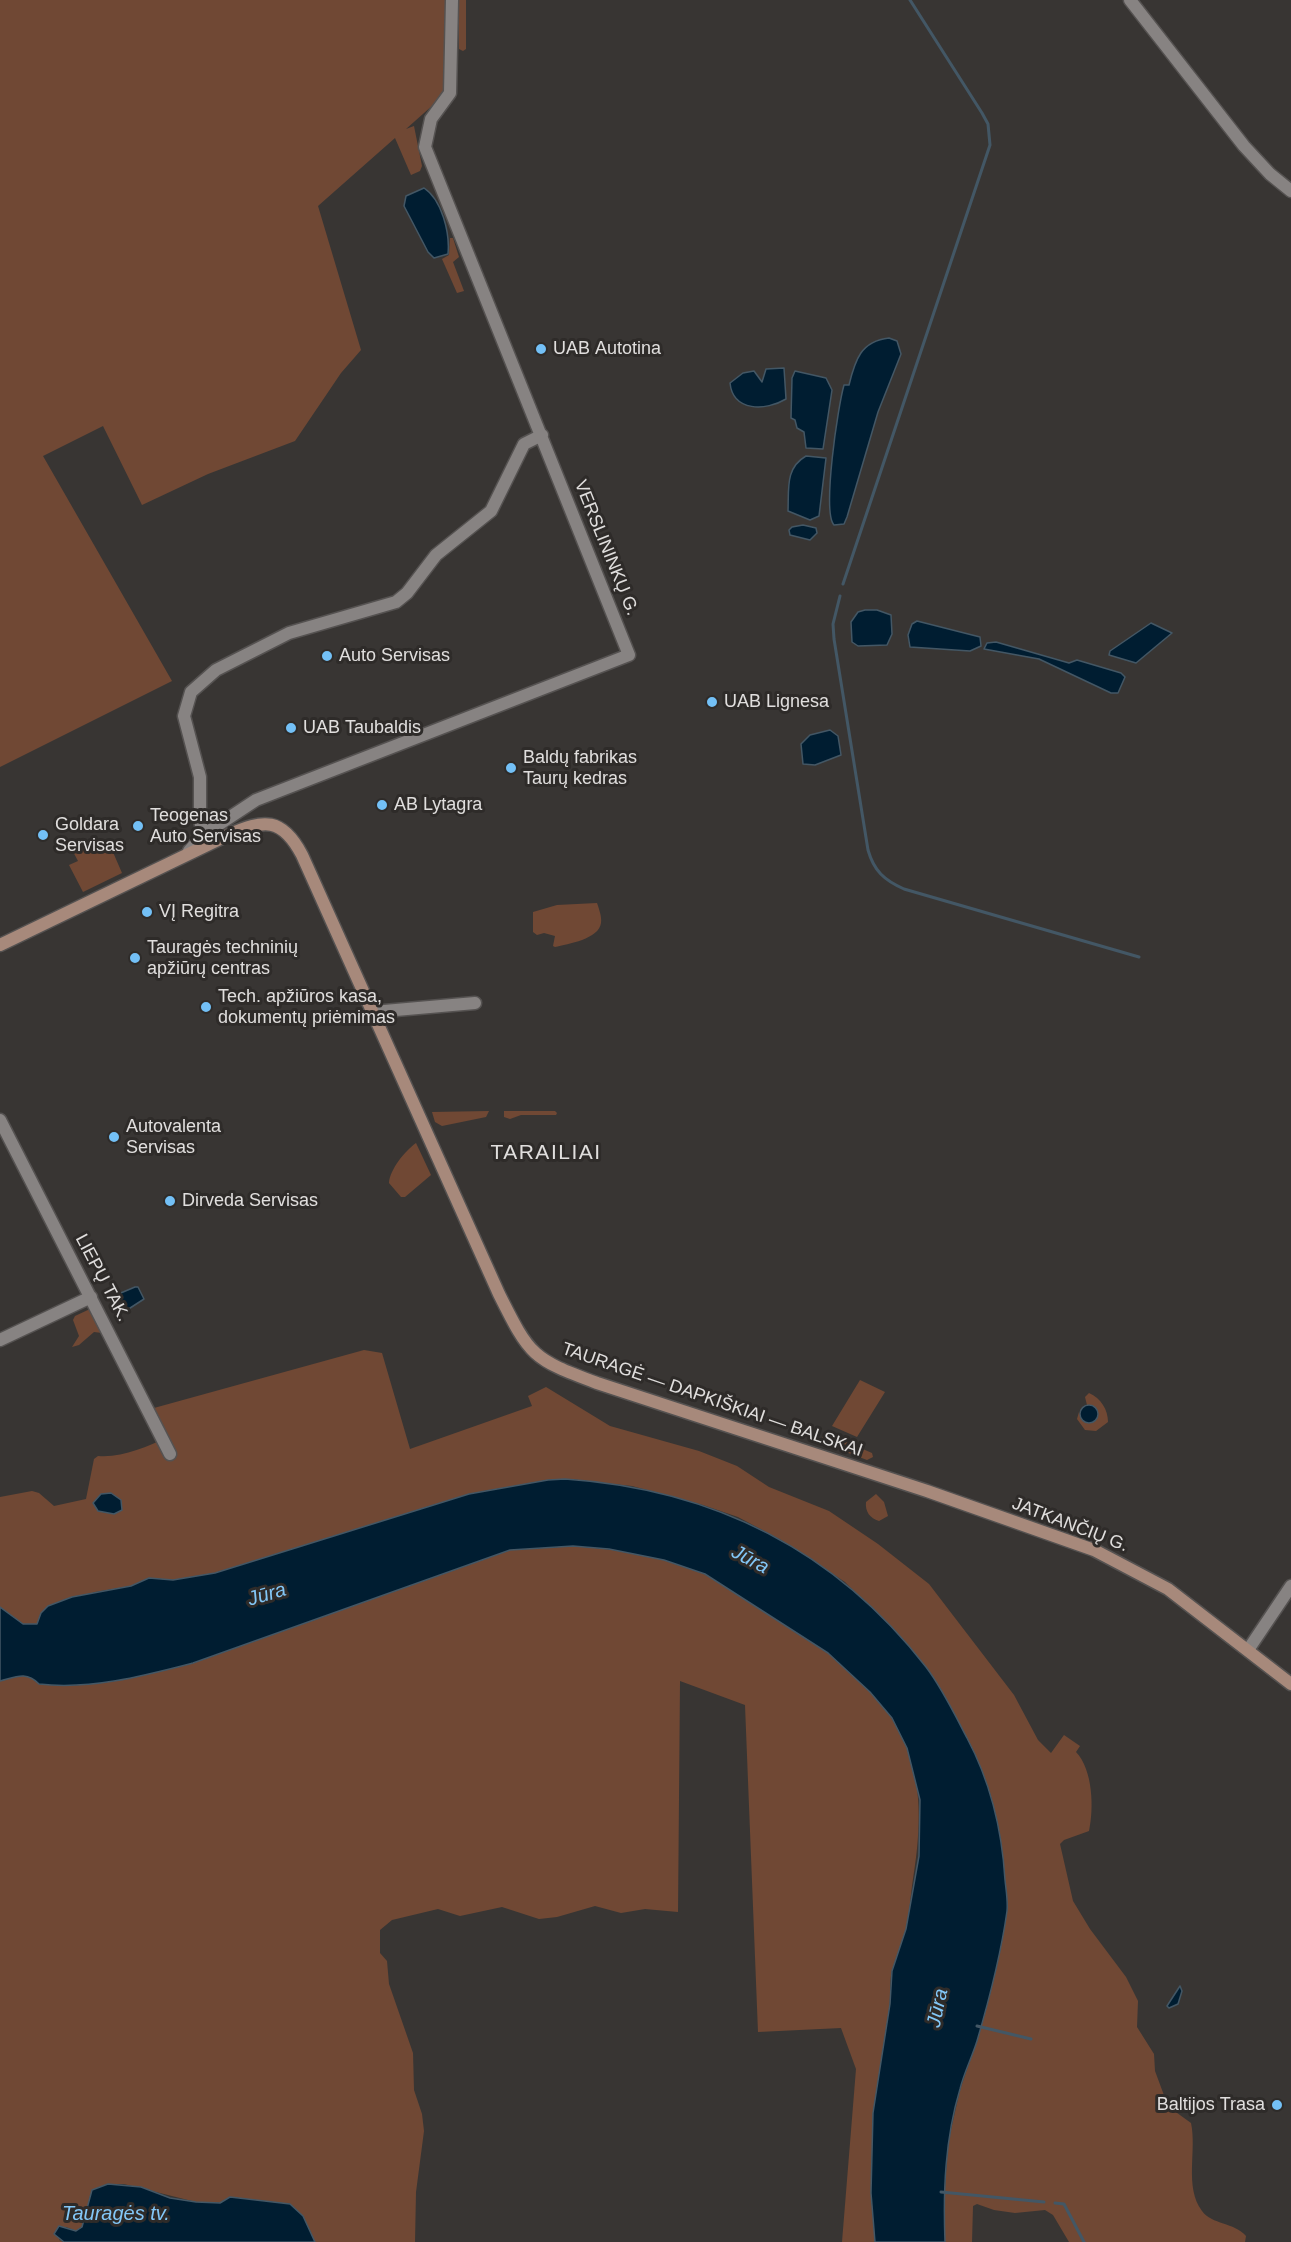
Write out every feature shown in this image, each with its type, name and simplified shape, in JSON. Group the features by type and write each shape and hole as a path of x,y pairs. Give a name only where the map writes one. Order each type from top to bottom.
{"main road":[{"name":"TAURAGĖ — DAPKIŠKIAI — BALSKAI","path":"189,851 258,824 279,826 291,836 302,855 499,1294 523,1342 529,1349 551,1365 597,1383 878,1474"},
{"path":"0,945 189,851"},
{"name":"JATKANČIŲ G.","path":"878,1474 1112,1559 1168,1589 1291,1684"}],"street":[{"name":"VERSLININKŲ G.","path":"189,851 203,835 241,808 294,783 629,655 425,147 430,119 450,93 452,0"},
{"path":"1132,3 1244,146 1270,174 1291,191"},
{"path":"203,835 200,820 200,777 184,716 191,692 216,670 289,633 396,602 407,593 436,555 491,511 524,444 542,435"},
{"path":"373,1012 476,1003"},
{"name":"LIEPŲ TAK.","path":"0,1120 170,1454"},
{"path":"0,1340 91,1298"},
{"path":"1248,1650 1291,1586"}],"shaded area":[{"path":"0,0 447,0 446,85 442,97 406,129 414,126 422,166 420,171 411,175 395,138 318,206 361,350 341,373 295,441 208,474 142,505 103,426 43,456 172,681 0,767"},
{"path":"459,0 466,0 466,49 463,51 459,49"},
{"path":"450,238 453,238 459,257 453,262 464,291 457,293 442,259 449,255"},
{"path":"75,841 91,847 109,843 122,873 83,892 69,865 78,861 69,844"},
{"path":"597,903 601,923 599,929 589,937 555,947 553,946 555,936 544,933 537,935 533,932 533,912 557,905"},
{"path":"489,1111 486,1117 442,1126 435,1122 432,1112"},
{"path":"504,1111 555,1111 557,1113 556,1115 521,1115 510,1119 504,1117"},
{"path":"416,1143 431,1175 405,1197 401,1197 389,1183 390,1178 399,1161"},
{"path":"90,1309 94,1311 102,1333 94,1332 79,1345 72,1347 79,1336 73,1320 75,1316"},
{"path":"364,1350 382,1353 410,1449 532,1406 528,1396 546,1387 610,1426 699,1451 737,1466 769,1487 829,1511 878,1544 929,1584 1014,1695 1038,1740 1051,1753 1064,1735 1080,1746 1076,1752 1086,1769 1091,1790 1089,1831 1064,1840 1060,1844 1073,1901 1090,1929 1126,1977 1138,2001 1137,2027 1154,2054 1155,2071 1165,2098 1173,2110 1191,2123 1192,2180 1202,2211 1211,2219 1241,2231 1246,2236 1245,2242 1069,2242 1053,2215 1045,2210 1015,2213 994,2210 977,2204 973,2206 972,2242 945,2242 944,2202 948,2143 960,2090 977,2040 995,1965 960,1725 928,1669 845,1582 781,1540 738,1517 632,1486 565,1479 483,1491 215,1573 173,1580 149,1578 131,1586 95,1592 41,1613 37,1624 23,1624 0,1607 0,1497 32,1491 39,1493 54,1506 86,1499 94,1459 98,1456 134,1451 168,1437 154,1408"},
{"path":"860,1380 885,1392 857,1437 832,1426"},
{"path":"1089,1393 1100,1401 1108,1418 1108,1422 1096,1431 1085,1430 1077,1419 1079,1412 1082,1420 1090,1405 1087,1405 1085,1397"},
{"path":"828,1434 872,1453 873,1457 867,1460 822,1443 822,1437"},
{"path":"876,1494 884,1502 888,1516 879,1521 873,1518 866,1509 866,1502"},
{"path":"573,1546 623,1551 676,1563 706,1575 742,1596 825,1650 858,1679 881,1704 898,1729 910,1756 917,1784 919,1815 917,1849 906,1931 891,1975 890,2006 877,2097 872,2183 875,2242 842,2242 856,2069 841,2028 758,2032 745,1705 680,1681 678,1912 645,1909 621,1913 595,1906 557,1917 539,1919 502,1907 460,1916 438,1909 392,1920 380,1930 380,1953 387,1961 389,1984 413,2053 414,2090 422,2114 424,2131 416,2192 415,2242 315,2242 290,2204 230,2197 220,2203 196,2202 124,2184 108,2184 92,2190 82,2227 76,2231 66,2227 59,2240 64,2242 0,2242 0,1681 26,1675 47,1685 162,1671 193,1663 510,1550"}],"water":[{"path":"424,188 436,200 444,218 448,237 448,254 434,258 428,252 404,206 406,196"},
{"path":"889,338 897,341 901,354 878,412 847,517 844,524 834,525 831,516 830,481 844,385 849,385 861,353 872,343"},
{"path":"784,368 786,399 778,403 769,406 752,406 744,404 732,393 730,383 743,373 754,371 762,382 766,369"},
{"path":"795,371 826,378 832,390 823,449 806,448 804,432 797,428 795,420 791,418 792,378"},
{"path":"806,456 826,458 819,516 810,520 788,511 791,473 799,461"},
{"path":"803,525 816,528 817,533 810,540 790,535 789,530 792,527"},
{"path":"877,610 891,615 892,634 887,645 858,646 852,642 851,622 858,612"},
{"path":"917,621 980,637 981,646 970,651 910,647 908,635 912,624"},
{"path":"1151,623 1172,633 1136,663 1109,655 1110,651"},
{"path":"996,642 1069,663 1077,660 1121,673 1125,677 1118,693 1111,693 1039,659 984,649 987,643"},
{"path":"830,730 838,736 841,755 815,765 803,764 801,744 810,735"},
{"path":"138,1287 144,1299 127,1310 121,1310 114,1299 116,1295"},
{"path":"1085,1405 1093,1405 1098,1410 1096,1421 1085,1423 1080,1418 1080,1410"},
{"name":"Jūra","path":"565,1479 619,1485 671,1496 720,1512 767,1533 811,1559 852,1590 890,1626 926,1667 967,1738 983,1772 994,1807 1001,1843 1007,1907 990,1993 951,2127 944,2203 945,2242 875,2242 871,2193 873,2113 890,2004 892,1971 906,1929 919,1856 920,1800 907,1748 892,1718 870,1692 828,1653 705,1574 664,1560 609,1549 573,1546 510,1550 174,1668 116,1681 78,1685 39,1684 25,1676 0,1681 0,1607 23,1624 37,1624 41,1613 48,1606 72,1597 131,1586 149,1578 173,1580 215,1573 469,1494"},
{"path":"111,1493 121,1500 122,1510 114,1514 98,1511 93,1503 101,1494"},
{"path":"1180,1986 1182,1991 1178,2004 1169,2008 1167,2006"},
{"name":"Tauragės tv.","path":"108,2184 141,2187 170,2198 196,2202 220,2203 230,2197 290,2204 303,2216 315,2242 64,2242 54,2234 59,2226 76,2231 82,2227 92,2190"}],"waterway":[{"path":"843,584 990,145 988,124 982,113 910,0"},
{"path":"840,596 833,624 834,639 868,850 877,869 885,878 904,889 1139,957"},
{"path":"977,2026 1031,2039"},
{"path":"941,2192 1044,2202"},
{"path":"1055,2203 1064,2204 1084,2242"}],"place":[{"name":"UAB Autotina","path":"541,349"},
{"name":"Auto Servisas","path":"327,656"},
{"name":"UAB Lignesa","path":"712,702"},
{"name":"UAB Taubaldis","path":"291,728"},
{"name":"Baldų fabrikas Taurų kedras","path":"511,768"},
{"name":"AB Lytagra","path":"382,805"},
{"name":"Teogenas Auto Servisas","path":"138,826"},
{"name":"Goldara Servisas","path":"43,835"},
{"name":"VĮ Regitra","path":"147,912"},
{"name":"Tauragės techninių apžiūrų centras","path":"135,958"},
{"name":"Tech. apžiūros kasa, dokumentų priėmimas","path":"206,1007"},
{"name":"Autovalenta Servisas","path":"114,1137"},
{"name":"Dirveda Servisas","path":"170,1201"},
{"name":"Baltijos Trasa","path":"1277,2105"}],"district":[{"name":"TARAILIAI","path":"546,1153"}]}
